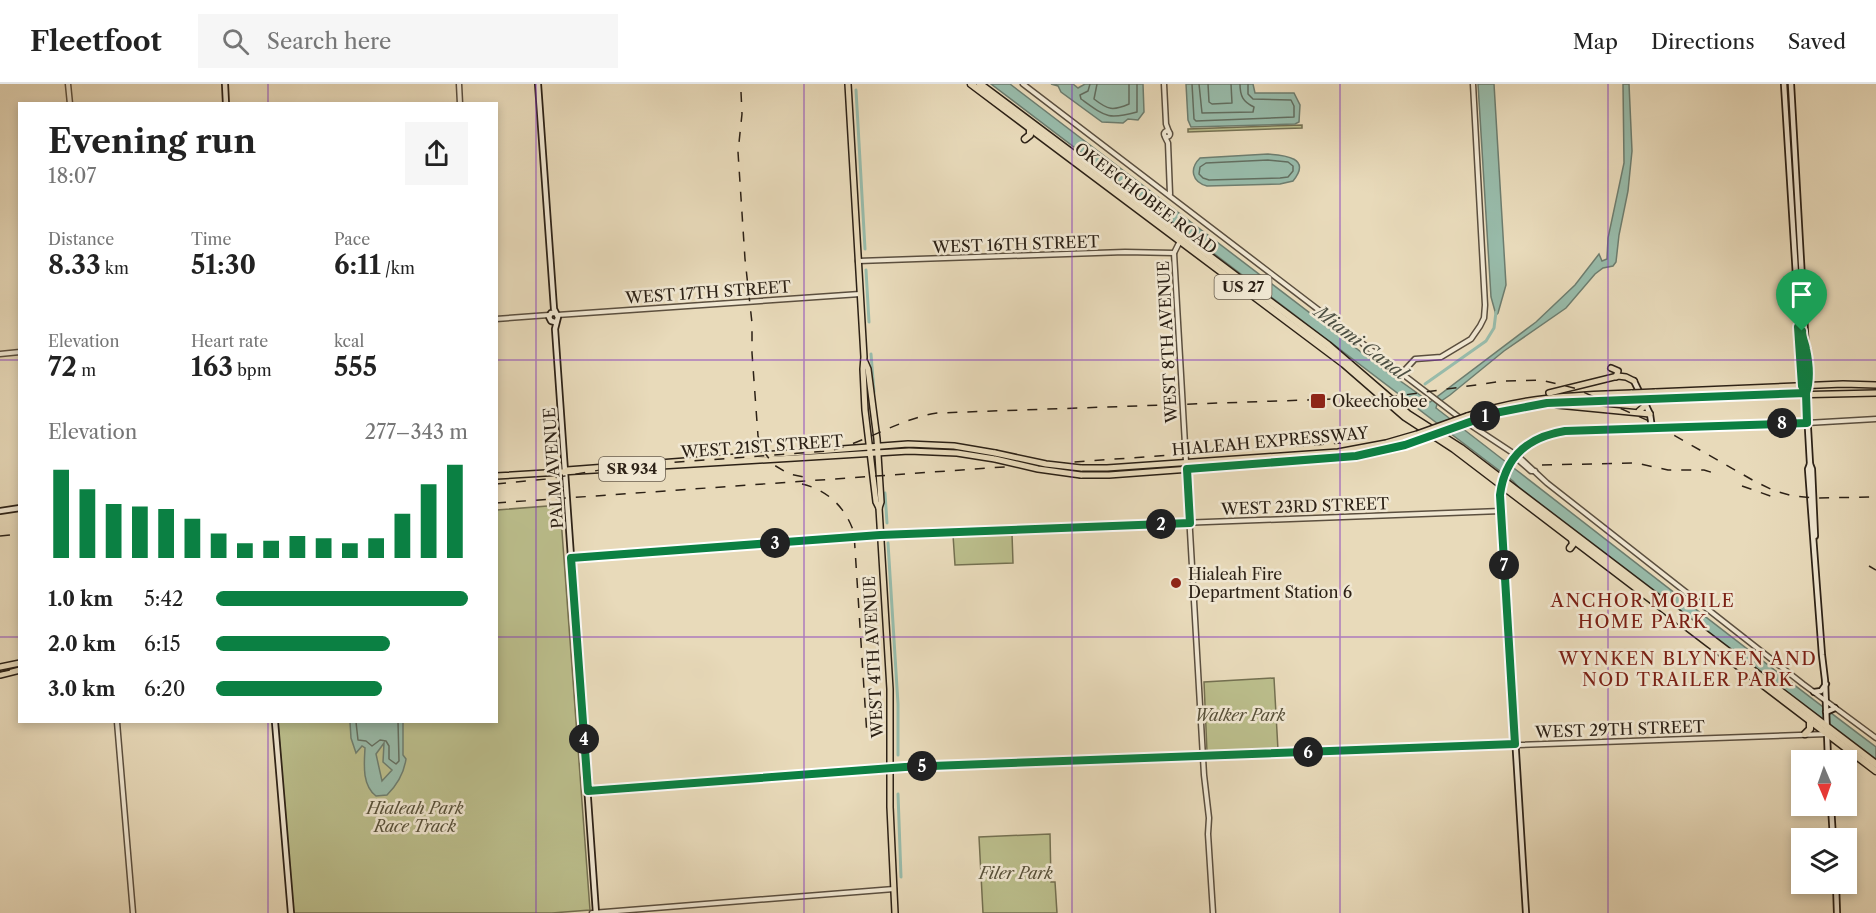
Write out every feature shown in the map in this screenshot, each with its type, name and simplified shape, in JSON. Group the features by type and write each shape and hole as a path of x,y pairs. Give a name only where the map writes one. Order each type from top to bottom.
{"highway":[{"name":"OKEECHOBEE ROAD","path":"971,84 1089,165 1347,360 1408,414 1461,448 1876,764"},
{"name":"OKEECHOBEE ROAD","path":"980,84 1030,129 1182,237"},
{"path":"1025,139 1030,129"},
{"path":"1043,138 1055,140"},
{"path":"1089,165 1092,174"},
{"name":"OKEECHOBEE ROAD","path":"1503,480 1572,539 1810,721 1827,728 1876,771"},
{"path":"1570,548 1573,544 1572,539"},
{"path":"1583,547 1596,550"},
{"path":"1805,734 1810,729 1810,721"}],"main road":[{"path":"225,84 226,102"},
{"path":"537,84 554,322"},
{"name":"WEST 4TH AVENUE","path":"848,84 865,362 863,372 869,450 876,502 879,508"},
{"path":"1784,84 1798,327 1806,393 1815,510 1822,655 1826,701 1830,709 1827,728 1828,750"},
{"path":"1791,84 1806,346 1805,386"},
{"path":"1798,311 1804,310"},
{"path":"553,314 554,322"},
{"name":"PALM AVENUE","path":"554,322 556,377 559,380 566,471 595,913"},
{"path":"1798,327 1802,331 1803,343 1806,346"},
{"name":"WEST 4TH AVENUE","path":"865,362 868,369 878,449 881,502 879,508 880,535 890,689 890,807 895,913"},
{"path":"1611,368 1618,371 1616,377"},
{"path":"1536,398 1544,394 1624,376 1634,381 1650,414 1652,428"},
{"name":"HIALEAH EXPRESSWAY","path":"1081,472 1107,468 1338,452 1379,445 1502,405 1536,398 1876,385"},
{"name":"HIALEAH EXPRESSWAY","path":"1657,395 1876,393"},
{"name":"HIALEAH EXPRESSWAY","path":"878,449 995,456 1038,469 1109,475 1347,457 1392,448 1474,420 1518,408 1547,403 1633,396"},
{"path":"1547,403 1607,411 1639,411 1650,414"},
{"path":"1639,411 1646,405"},
{"path":"1526,913 1501,512 1503,480 1514,458 1537,437 1565,431 1807,423"},
{"name":"WEST 21ST STREET","path":"566,471 614,470 878,449"},
{"name":"SR 934","path":"498,476 566,471"},
{"path":"0,511 18,508"},
{"path":"0,668 18,664"},
{"path":"0,675 18,670"},
{"path":"1814,692 1821,691 1826,684"},
{"path":"274,723 291,913"},
{"path":"1836,894 1837,913"}],"street":[{"path":"68,84 70,102"},
{"path":"459,84 460,102"},
{"path":"1023,84 1432,397 1514,458 1519,458 1826,701 1830,709 1876,738"},
{"path":"1164,84 1169,195"},
{"path":"1402,373 1415,359 1441,357 1471,339 1484,318 1473,84"},
{"name":"WEST 8TH AVENUE","path":"1182,237 1174,253 1213,913"},
{"name":"WEST 16TH STREET","path":"858,261 1125,252 1174,253"},
{"name":"WEST 17TH STREET","path":"498,319 860,294"},
{"path":"0,354 18,352"},
{"path":"1807,423 1876,419"},
{"path":"1541,477 1543,471"},
{"name":"WEST 23RD STREET","path":"571,558 880,535 1501,512"},
{"path":"117,723 133,913"},
{"name":"WEST 29TH STREET","path":"588,791 891,768 1805,734 1827,728"},
{"path":"595,913 894,889"}],"green space":[{"path":"1302,125 1302,128 1188,132 1188,129"},
{"name":"Hialeah Park Race Track","path":"560,505 590,910 552,913 292,913 278,723 498,723 498,510"},
{"path":"1010,532 1013,563 955,565 953,535"},
{"name":"Walker Park","path":"1274,678 1278,750 1207,752 1204,682"},
{"name":"Filer Park","path":"1050,834 1051,882 1055,882 1057,913 983,913 979,837"}],"water":[{"path":"991,84 1010,84 1382,368 1430,402 1536,322 1575,285 1599,254 1602,261 1607,259 1608,238 1624,163 1623,84 1629,84 1632,151 1616,262 1613,266 1603,268 1595,274 1566,308 1504,351 1437,404 1436,408 1876,747 1876,761 1522,491 1513,481"},
{"path":"1051,84 1073,84 1078,88 1085,84 1143,84 1144,112 1138,120 1128,119 1123,123 1102,122 1061,92 1058,86"},
{"path":"1186,84 1253,84 1255,93 1294,93 1300,105 1299,122 1295,124 1191,127 1188,120"},
{"path":"1478,84 1494,84 1506,285 1496,315 1491,297"},
{"path":"1282,155 1298,163 1300,167 1293,181 1280,184 1207,186 1198,181 1194,175 1194,166 1200,158"},
{"path":"350,723 403,723 403,755 406,759 404,769 387,795 376,796 371,791 365,774 365,748 362,746 356,753 351,738","holes":["384,743 383,762 392,770 382,781 376,754"]}],"waterway":[{"path":"856,90 865,249"},
{"path":"866,270 869,322"},
{"path":"1425,384 1486,341 1494,328 1496,312"},
{"path":"871,354 874,392"},
{"path":"885,493 887,523"},
{"path":"888,543 898,704 898,755"},
{"path":"898,794 901,877"}],"railway":[{"path":"741,92 742,114 738,152 752,323 758,436 764,452 774,465 789,474 804,477"},
{"path":"498,484 547,479 624,466 829,451 909,420 937,413 1390,397 1504,381 1541,380 1574,388 1649,421 1775,491 1814,498 1876,497"},
{"path":"498,503 1341,443"},
{"path":"1542,465 1636,463 1668,470 1704,470 1720,475"},
{"path":"802,484 820,491 835,501 851,524 854,533 867,736"},
{"path":"1742,486 1776,498"},
{"path":"0,536 18,534"},
{"path":"1869,566 1876,570"},
{"path":"0,672 18,668"}],"place":[{"name":"Okeechobee","path":"1318,401"},
{"name":"Hialeah Fire Department Station 6","path":"1176,583"}],"district":[{"name":"ANCHOR MOBILE HOME PARK","path":"1643,611"},
{"name":"WYNKEN BLYNKEN AND NOD TRAILER PARK","path":"1688,669"}],"route":[{"path":"1802,331 1798,327 1802,386 1806,393 1807,423 1565,431 1537,437 1515,456 1504,477 1500,495 1515,744 905,767 588,791 571,558 922,532 1190,523 1187,469 1356,456 1405,445 1495,413 1547,403 1806,393 1808,385 1806,346 1802,342 1802,331"}],"water label":[{"name":"Miami Canal","path":"1361,343"}]}
